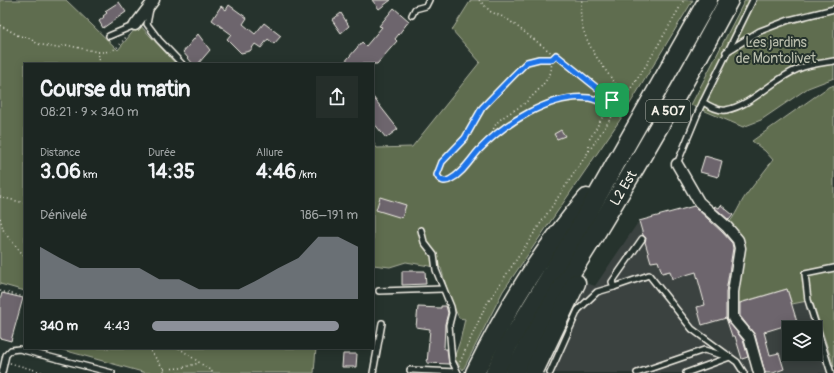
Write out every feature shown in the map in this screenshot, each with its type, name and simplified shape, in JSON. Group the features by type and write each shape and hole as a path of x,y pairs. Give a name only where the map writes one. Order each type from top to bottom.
{"highway":[{"name":"L2 Est","path":"495,373 510,344 616,164 708,0"},
{"name":"L2 Est","path":"514,373 550,308 685,83 729,0"},
{"path":"475,373 494,334 528,274 561,228 616,164"},
{"path":"533,373 604,220"}],"street":[{"path":"135,25 153,2"},
{"path":"677,164 699,202 727,227 738,240 740,248 734,292 733,318 749,338 759,373"}],"lane":[{"path":"412,15 415,9 426,6 429,0"},
{"path":"677,164 684,150 687,137 726,52 753,0"},
{"path":"153,2 147,24 158,40 181,63"},
{"path":"726,52 760,31 789,20 834,10"},
{"path":"109,36 135,25"},
{"path":"703,102 718,110 725,110 750,99 797,69 817,63 834,61"},
{"path":"410,370 457,371 452,361 449,325 452,313 451,307 436,270 434,255 424,242 421,230"},
{"path":"614,287 612,282 642,240"},
{"path":"831,373 808,300 805,274 834,268"},
{"path":"550,373 578,310 597,292 649,275 692,329 737,362 744,373"},
{"path":"379,291 443,289"},
{"path":"374,373 382,323"},
{"path":"2,373 6,355 11,350 19,349 112,373"},
{"path":"637,373 704,350 730,357"},
{"path":"686,373 730,357"}],"path":[{"path":"479,0 492,12 506,18 556,55 612,100"},
{"path":"582,0 580,19 584,36 619,89 590,140 589,151"},
{"path":"457,371 486,305 649,61 684,0"},
{"path":"0,25 19,36 27,37 38,44 57,48 66,45 98,52 111,52 117,49"},
{"path":"98,52 100,63"},
{"path":"494,137 493,130 497,123 511,111 524,104 545,82 550,73 552,59 556,55"},
{"path":"552,59 539,59 527,62 482,108 465,138 442,162 437,175 439,179 443,181 451,180 494,137 527,112 556,101 588,98 596,99 609,106"},
{"path":"0,197 24,203"},
{"path":"0,218 4,232 24,256"},
{"path":"0,291 24,297"},
{"path":"149,349 164,369 164,373"},
{"path":"180,349 214,373"},
{"path":"4,362 45,373"},
{"path":"164,369 182,368 200,363"}],"shaded area":[{"path":"699,205 733,239 737,247 735,304 787,289 812,300 819,321 782,321 782,361 822,361 822,330 834,367 834,373 545,373 586,283 595,286 639,221"}],"green space":[{"path":"0,0 66,0 118,50 139,24 175,63 24,63 24,291 0,284"},
{"path":"471,0 693,0 622,117 503,291 463,370 454,358 465,319 459,318 449,296 441,268 406,262 390,267 374,265 374,144 377,148 412,147 480,62 452,30"},
{"name":"Les jardins de Montolivet","path":"745,0 834,0 834,78 808,88 761,120 743,127 691,105"},
{"path":"834,85 834,367 822,330 822,321 819,321 812,300 792,304 787,289 735,304 744,247 728,224 746,195 773,160 765,151 752,141 827,88"},
{"path":"60,349 316,349 314,373 146,373"}],"building":[{"path":"372,0 391,0 379,9"},
{"path":"119,2 126,12 103,28 99,21 107,13 105,11"},
{"path":"229,5 247,18 243,24 255,34 264,23 281,36 274,44 268,39 261,48 255,44 250,51 241,53 227,39 231,34 212,20 221,6 226,10"},
{"path":"394,8 409,21 395,39 397,41 377,64 344,63 362,42 366,46 382,27 379,26"},
{"path":"341,13 349,26 341,33 332,20"},
{"path":"198,34 210,50 199,63 192,63 183,52"},
{"path":"374,98 398,129 386,138 374,123"},
{"path":"561,130 565,136 557,139 554,134"},
{"path":"705,156 722,161 718,177 700,172"},
{"path":"380,197 406,205 402,218 376,210"},
{"path":"721,205 733,215 729,220 714,207 719,208"},
{"path":"694,206 722,232 732,243 733,248 726,292 726,318 702,325 697,307 705,305 696,272 672,279 670,271 662,273 658,261 651,262 645,242 646,238 643,235 639,221"},
{"path":"402,271 425,271 426,284 402,285"},
{"path":"787,289 797,321 782,321 782,327 764,332 770,355 779,353 784,369 773,373 765,373 755,335 740,316 740,303"},
{"path":"2,293 23,298 11,341 0,338 0,300"},
{"path":"441,306 446,306 448,313 445,324 444,349 447,349 449,364 427,363 430,329 416,327 418,307 441,308"},
{"path":"726,318 743,340 748,357 742,359 735,336 732,336"},
{"path":"343,354 357,354 356,367 342,367"}],"route":[{"path":"556,55 612,100 609,106 596,99 588,98 556,101 527,112 500,132 451,180 443,181 439,179 437,175 442,162 465,138 482,108 527,62 539,59 552,59 556,55"}]}
